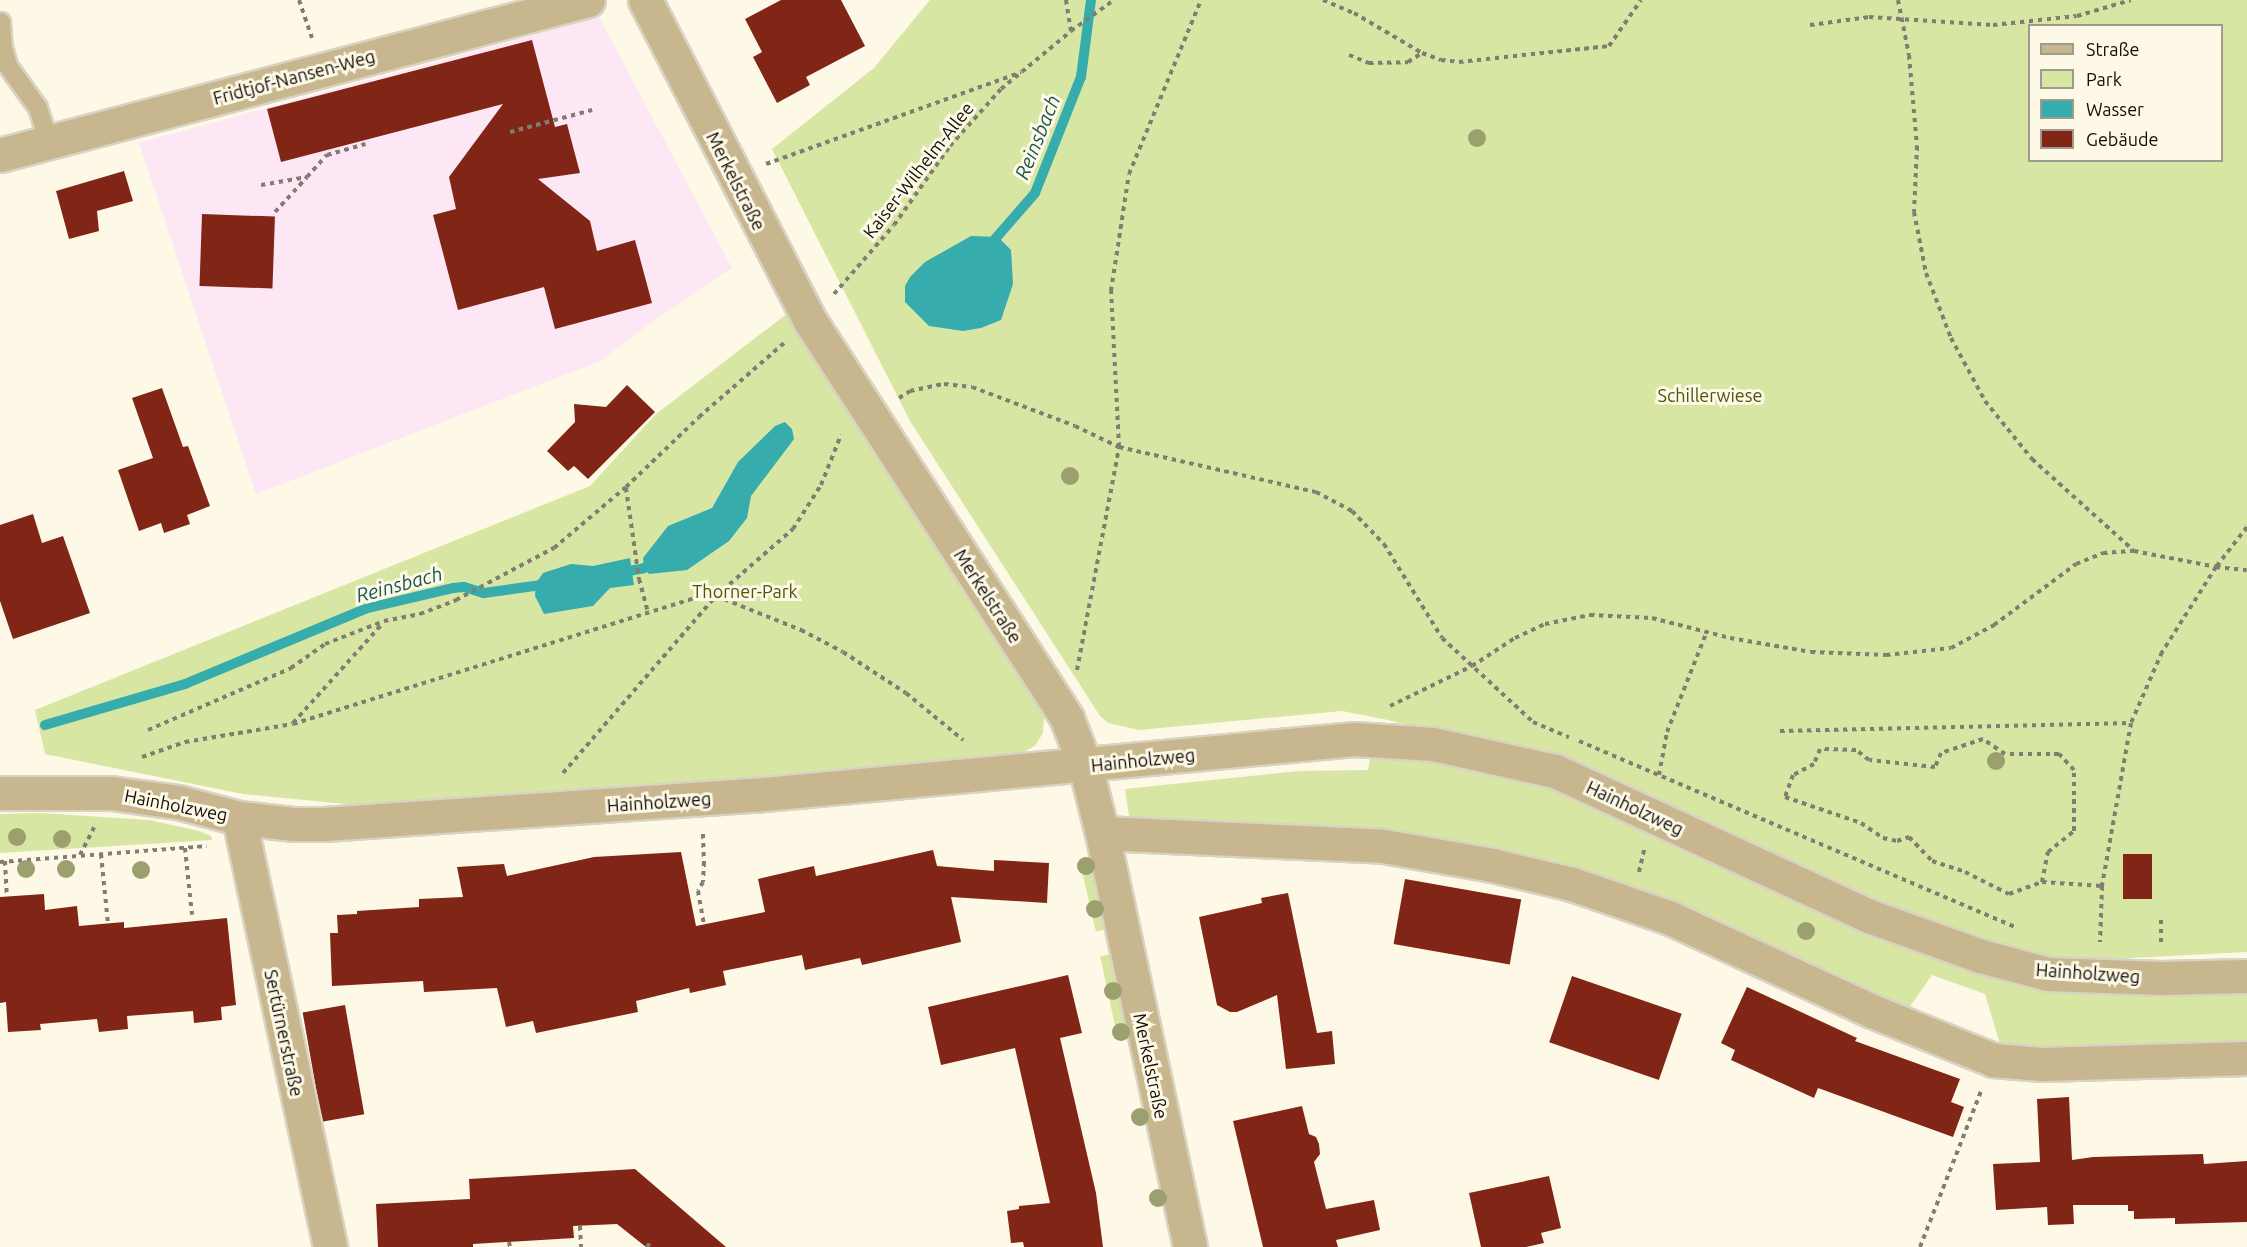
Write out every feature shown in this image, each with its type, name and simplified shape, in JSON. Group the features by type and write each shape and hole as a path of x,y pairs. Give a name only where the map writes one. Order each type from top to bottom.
{"street":[{"name":"Fridtjof-Nansen-Weg","path":"0,154 588,0"},
{"name":"Merkelstraße","path":"645,0 733,176 810,321 856,420 1067,719 1085,765 1101,833 1190,1247"},
{"name":"Hainholzweg","path":"0,793 111,793 178,802 242,831 292,824 324,824 754,795 1354,739 1433,744 1555,771 1869,916 1981,956 2048,974 2161,978 2247,976"},
{"name":"Sertürnerstraße","path":"242,831 330,1247"},
{"path":"1101,833 1383,846 1492,865 1572,884 1670,918 1872,1011 1993,1060 2042,1064 2247,1058"}],"lane":[{"path":"1,22 3,48 8,66 38,108 49,142"}],"path":[{"path":"1066,0 1071,31"},
{"name":"Kaiser-Wilhelm-Allee","path":"148,730 291,668 325,644 384,621 420,614 483,588 554,548 626,487 699,417 810,321 894,225 950,146 1001,89 1071,31 1114,0"},
{"path":"1053,697 1074,684 1119,447 1111,291 1129,174 1201,0"},
{"path":"1323,0 1354,13 1422,53 1441,60 1459,62 1609,46 1641,0"},
{"path":"1898,0 1903,17 1917,146 1914,212 1926,273 1951,338 1985,401 2032,459 2134,551"},
{"path":"1810,25 1869,17 1903,17 1994,25 2077,16 2131,0"},
{"path":"1349,55 1369,63 1408,62 1422,53"},
{"path":"733,176 1025,70"},
{"path":"510,132 592,110"},
{"path":"275,212 327,154 365,144"},
{"path":"261,185 307,177"},
{"path":"531,810 716,596 793,529 821,485 856,420 910,391 944,384 972,387 1075,426 1119,447 1316,492 1352,511 1384,544 1442,638 1533,722 2024,931"},
{"path":"626,487 639,579 648,613"},
{"path":"2100,951 2102,886 2131,723 2162,652 2216,567 2247,527"},
{"path":"1354,739 1368,718 1424,687 1472,666 1515,638 1545,624 1590,615 1652,618 1730,638 1811,652 1886,655 1951,648 1994,625 2076,564 2103,552 2134,551 2216,567 2247,570"},
{"path":"142,757 185,742 293,724 698,597 716,596 801,630 843,652 906,693 964,741 975,741"},
{"path":"293,724 384,621"},
{"path":"1659,775 1667,732 1707,631"},
{"path":"1780,731 2131,723"},
{"path":"2042,882 2048,852 2074,831 2074,770 2059,754 2005,754 1983,739 1941,753 1935,767 1869,760 1856,750 1820,748 1814,764 1793,775 1785,797 1861,823 1883,838 1897,841 1909,837 1932,861 1965,872 2009,894 2042,882 2102,886"},
{"path":"7,896 3,861 185,848 242,831"},
{"path":"1631,904 1646,840"},
{"path":"185,848 192,915"},
{"path":"703,851 703,882 698,891 705,924"},
{"path":"102,854 108,924"},
{"path":"1920,1247 1993,1060"},
{"path":"580,1226 581,1247"},
{"path":"647,1247 652,1240"}],"shaded area":[{"path":"599,17 732,268 646,326 601,361 256,494 139,143"}],"green space":[{"name":"Schillerwiese","path":"930,0 2247,0 2247,952 2073,961 1997,950 1880,905 1557,760 1388,720 1342,711 1139,730 1108,723 1100,716 910,421 772,149 874,68"},
{"name":"Thorner-Park","path":"788,313 1028,684 1044,717 1043,733 1035,746 1019,754 536,795 355,805 243,794 45,754 35,710 590,486 656,414"},
{"path":"1371,754 1445,759 1552,788 1943,960 2040,987 2247,988 2247,1050 2002,1051 1985,994 1932,975 1906,1012 1571,873 1130,823 1125,789 1299,771 1368,770"},
{"path":"41,813 149,820 199,831 211,836 212,840 0,853 0,814"},
{"path":"1090,857 1107,929 1096,932 1079,859"},
{"path":"1111,954 1129,1038 1118,1040 1100,956"}],"water":[{"path":"971,236 998,237 1011,250 1013,284 1001,320 981,328 963,331 929,326 905,302 905,286 910,277 925,262"},
{"path":"785,422 792,429 794,439 751,496 747,518 729,541 687,570 649,574 644,568 643,558 668,526 712,508 738,462 775,426"},
{"path":"630,558 634,585 610,588 593,606 544,614 535,596 536,583 543,573 571,564 593,566"}],"building":[{"path":"781,0 841,0 865,46 806,77 810,85 777,103 753,57 762,52 745,19"},
{"path":"532,40 555,127 567,124 580,173 538,179 590,221 597,251 635,240 652,303 555,329 544,287 458,310 433,215 456,209 449,177 503,104 281,162 267,109"},
{"path":"124,171 133,201 97,211 99,231 69,239 56,191"},
{"path":"202,214 275,217 272,289 199,286"},
{"path":"627,385 655,412 588,479 574,466 568,471 547,451 575,422 574,404 606,407"},
{"path":"162,388 183,447 188,446 210,506 187,515 190,524 164,533 161,523 139,531 118,470 153,458 132,398"},
{"path":"33,514 42,543 63,536 90,613 13,639 0,601 0,525"},
{"path":"933,850 937,866 994,871 994,860 1049,863 1047,903 951,897 961,942 862,965 860,958 805,970 802,955 723,971 726,985 690,993 689,988 636,1001 638,1012 536,1033 533,1021 506,1027 497,988 424,992 423,981 332,986 330,933 338,933 337,915 357,914 357,911 419,907 419,899 463,897 457,867 504,864 507,876 594,857 681,852 696,926 765,912 758,879 814,866 816,876"},
{"path":"2123,854 2152,854 2152,899 2123,899"},
{"path":"1405,879 1521,899 1510,964 1394,944"},
{"path":"1288,893 1317,1033 1332,1031 1335,1064 1286,1069 1277,995 1237,1012 1230,1012 1217,1005 1199,917 1262,903 1261,898"},
{"path":"44,894 45,910 77,906 79,926 124,922 124,928 227,918 236,1005 221,1007 222,1020 194,1023 193,1011 127,1016 128,1029 99,1032 97,1019 40,1024 41,1030 8,1032 6,1002 0,1003 0,897"},
{"path":"1068,975 1082,1033 1060,1038 1096,1193 1103,1247 1024,1247 1023,1242 1011,1243 1007,1211 1019,1209 1019,1206 1050,1203 1015,1048 941,1065 928,1007"},
{"path":"1572,976 1682,1014 1659,1080 1549,1042"},
{"path":"1747,987 1857,1038 1855,1041 1960,1079 1951,1102 1964,1107 1953,1137 1818,1088 1814,1098 1731,1060 1735,1050 1721,1043"},
{"path":"345,1005 364,1114 322,1122 303,1012"},
{"path":"2069,1097 2072,1160 2093,1157 2203,1154 2204,1164 2247,1161 2247,1222 2175,1224 2175,1218 2134,1219 2134,1211 2128,1211 2128,1205 2073,1205 2074,1224 2048,1225 2047,1207 1996,1210 1993,1164 2040,1162 2037,1099"},
{"path":"1302,1106 1309,1134 1316,1137 1319,1144 1320,1154 1314,1162 1326,1209 1374,1200 1380,1230 1336,1240 1338,1247 1263,1247 1233,1121"},
{"path":"635,1169 726,1247 646,1247 617,1224 573,1226 574,1238 473,1244 473,1247 378,1247 376,1204 470,1199 469,1179"},
{"path":"1549,1176 1561,1228 1541,1233 1544,1243 1526,1247 1481,1247 1469,1193"}],"waterway":[{"name":"Reinsbach","path":"989,246 1035,193 1081,77 1091,0"},
{"name":"Reinsbach","path":"617,573 644,568 655,561"},
{"name":"Reinsbach","path":"45,725 185,684 368,608 453,588 464,587 484,593 548,584"}]}
